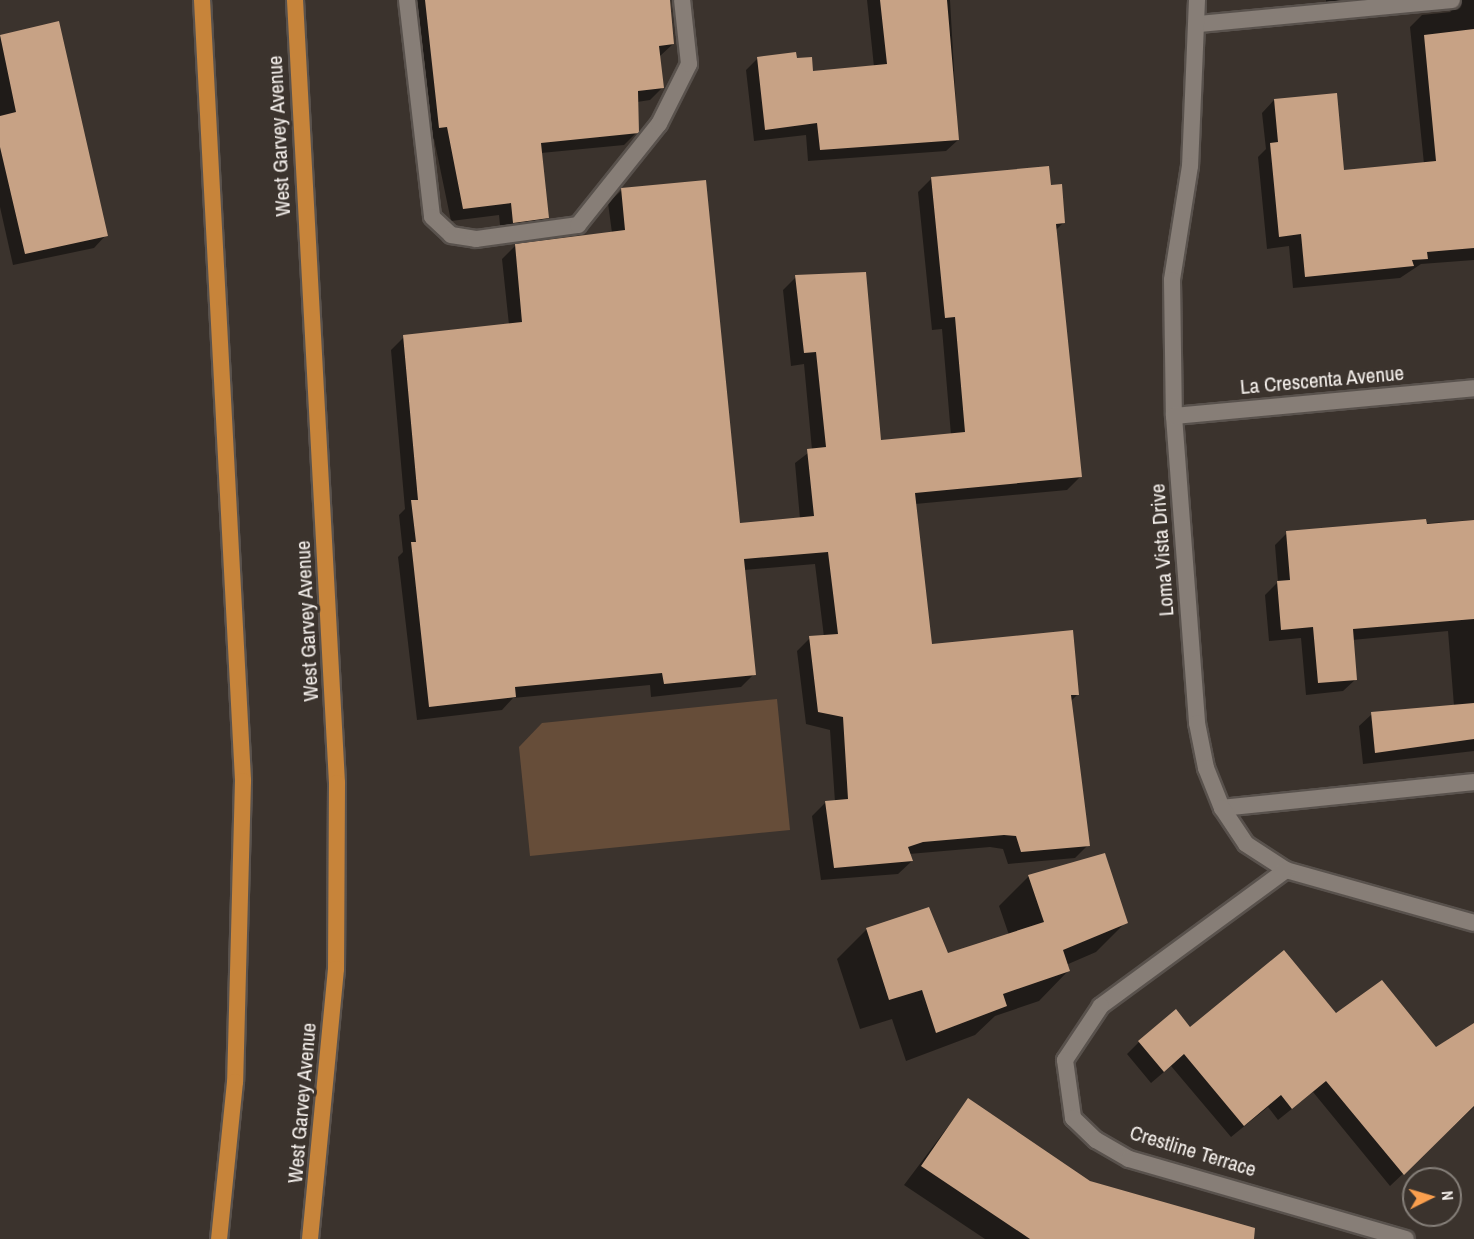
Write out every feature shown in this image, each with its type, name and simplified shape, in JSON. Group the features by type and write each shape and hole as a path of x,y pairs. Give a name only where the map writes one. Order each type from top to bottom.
{"main road":[{"path":"202,0 243,781 235,1082 219,1239"},
{"name":"West Garvey Avenue","path":"295,0 337,783 336,969 310,1239"}],"street":[{"path":"406,0 432,217 451,235 476,239 578,225 659,124 689,64 682,0"},
{"name":"Loma Vista Drive","path":"1197,0 1199,24 1190,166 1172,280 1174,417 1197,723 1206,768 1222,808 1246,844 1286,870 1474,922"},
{"path":"1199,24 1452,0"},
{"name":"La Crescenta Avenue","path":"1174,417 1474,388"},
{"path":"1222,808 1474,782"},
{"name":"Crestline Terrace","path":"1286,870 1088,1022 1065,1060 1073,1118 1096,1140 1129,1159 1406,1239"}],"shaded area":[{"path":"777,699 790,830 530,856 519,747 542,723"}],"building":[{"path":"425,0 670,0 674,44 659,46 664,88 638,91 639,133 541,143 549,218 513,223 511,203 463,209 447,127 439,128"},
{"path":"880,0 947,0 959,140 820,150 817,123 765,130 757,57 796,52 797,58 812,57 813,71 887,64"},
{"path":"59,21 108,236 25,254 0,147 0,116 16,112 0,35"},
{"path":"1474,29 1474,248 1427,252 1428,259 1412,260 1414,266 1305,277 1301,234 1279,237 1270,143 1278,142 1274,99 1337,93 1344,170 1436,161 1424,35"},
{"path":"1049,166 1051,185 1062,184 1065,223 1056,224 1082,477 915,493 932,644 1073,630 1079,695 1071,695 1090,846 1021,852 1016,836 1004,835 923,842 908,847 913,861 834,868 825,801 848,799 843,717 818,712 809,636 838,634 828,552 744,559 756,675 664,684 662,673 515,687 516,697 429,707 411,542 416,542 411,500 418,500 403,335 522,322 515,244 625,230 621,188 706,180 740,523 814,516 807,449 826,447 816,352 804,353 795,275 866,272 881,440 965,432 955,317 945,318 931,177"},
{"path":"1426,519 1427,524 1474,520 1474,619 1353,629 1357,680 1318,683 1313,627 1281,630 1277,581 1290,580 1286,531"},
{"path":"1474,703 1474,739 1375,753 1371,712"},
{"path":"1105,853 1128,923 1063,950 1070,971 1003,994 1007,1006 936,1033 922,990 889,1000 866,928 929,907 948,953 1044,922 1028,875"},
{"path":"1284,950 1336,1013 1382,980 1436,1047 1474,1023 1474,1106 1412,1167 1402,1167 1402,1173 1326,1081 1292,1109 1281,1095 1244,1126 1184,1054 1164,1072 1138,1041 1176,1009 1190,1027"},
{"path":"968,1098 1090,1181 1255,1228 1254,1239 1030,1239 921,1166"}]}
